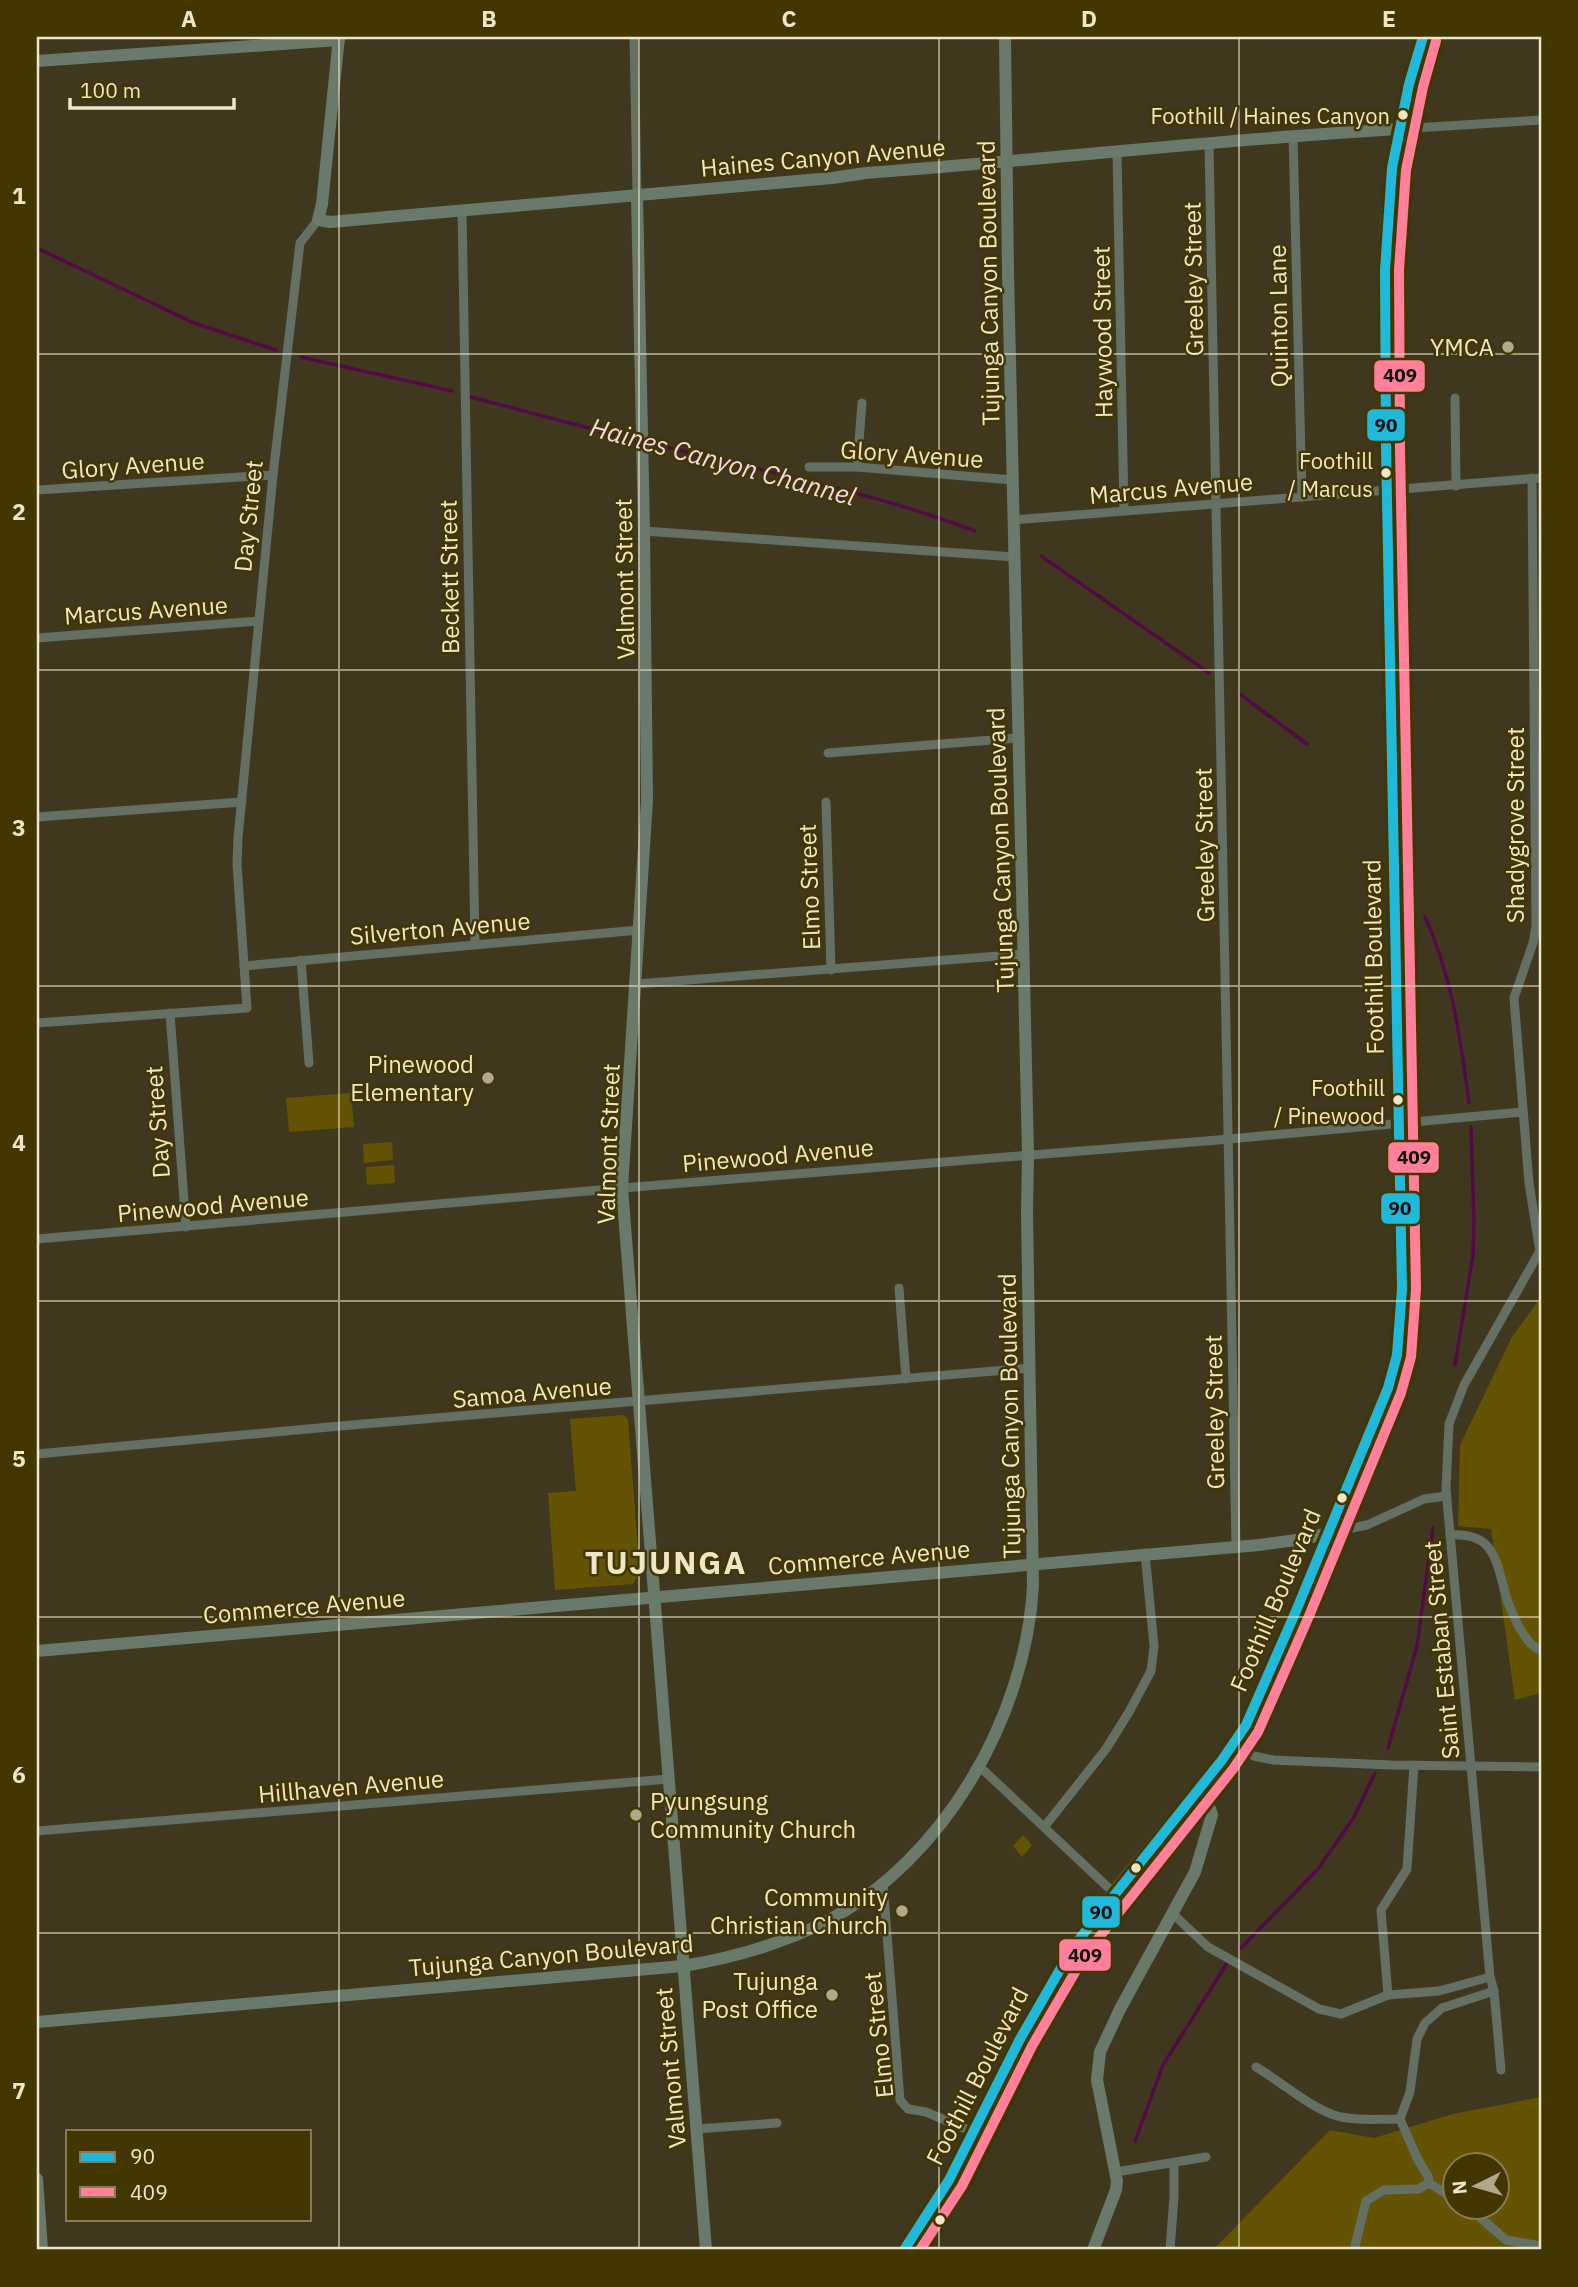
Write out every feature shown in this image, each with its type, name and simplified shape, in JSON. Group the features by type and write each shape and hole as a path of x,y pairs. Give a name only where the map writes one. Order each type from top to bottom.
{"main road":[{"name":"Foothill Boulevard","path":"904,2250 949,2180 1045,1992 1073,1947 1234,1743 1254,1709 1388,1388 1397,1354 1402,1289 1387,490 1387,225 1392,168 1399,129 1423,37"}],"street":[{"name":"Valmont Street","path":"634,37 647,800 622,1188 706,2250"},
{"name":"Tujunga Canyon Boulevard","path":"37,2022 683,1966 743,1953 799,1934 827,1921 883,1884 964,1794 1003,1717 1023,1658 1031,1611 1032,1564 1028,1154 1017,738 1005,37"},
{"path":"37,61 339,38"},
{"name":"Day Street","path":"186,1227 170,1013 247,1008 237,864 259,621 300,243 318,220 323,204 339,38"},
{"name":"Haines Canyon Avenue","path":"318,220 330,222 1293,135 1541,120"},
{"name":"Quinton Lane","path":"1293,135 1302,497"},
{"name":"Greeley Street","path":"1209,144 1236,1547"},
{"name":"Haywood Street","path":"1117,153 1124,511"},
{"name":"Beckett Street","path":"462,210 475,944"},
{"path":"1455,398 1456,486"},
{"path":"857,467 862,403"},
{"name":"Glory Avenue","path":"809,467 857,467 1013,480"},
{"name":"Glory Avenue","path":"37,490 273,475"},
{"name":"Marcus Avenue","path":"1014,520 1536,478"},
{"name":"Shadygrove Street","path":"1536,478 1536,926 1514,998 1529,1183 1541,1252"},
{"path":"644,531 1015,557"},
{"name":"Marcus Avenue","path":"37,638 259,621"},
{"path":"828,753 1017,738"},
{"path":"37,817 242,802"},
{"name":"Elmo Street","path":"826,802 831,970"},
{"name":"Silverton Avenue","path":"244,966 639,930"},
{"path":"636,984 1024,954"},
{"path":"301,960 309,1063"},
{"path":"37,1023 170,1013"},
{"name":"Pinewood Avenue","path":"37,1239 1522,1112"},
{"name":"Saint Estaban Street","path":"1501,2070 1446,1496 1449,1424 1464,1385 1541,1252"},
{"path":"898,1288 906,1379"},
{"name":"Samoa Avenue","path":"37,1454 1030,1368"},
{"name":"Commerce Avenue","path":"37,1651 1301,1540 1367,1525 1424,1499 1446,1496"},
{"path":"1450,1535 1470,1535 1487,1545 1494,1556 1514,1616 1531,1646 1541,1650"},
{"path":"1045,1826 1106,1749 1151,1671 1154,1646 1145,1553"},
{"path":"1234,1743 1254,1756 1273,1760 1541,1767"},
{"path":"1388,1995 1381,1910 1407,1869 1414,1765"},
{"path":"979,1766 1114,1893"},
{"name":"Hillhaven Avenue","path":"37,1831 669,1779"},
{"path":"1093,2250 1116,2190 1116,2172 1097,2080 1100,2052 1120,2009 1195,1872 1212,1818 1210,1809 1194,1794"},
{"name":"Elmo Street","path":"883,1884 900,2100 908,2109 926,2112 975,2133"},
{"path":"1173,1914 1208,1947 1319,2010 1341,2014 1388,1995 1439,1991 1490,1977"},
{"path":"1442,2192 1429,2183 1400,2119 1411,2088 1417,2039 1425,2023 1442,2008 1494,1991"},
{"path":"1256,2067 1336,2116 1400,2119"},
{"path":"697,2129 777,2123"},
{"path":"1116,2172 1206,2157"},
{"path":"1170,2250 1174,2163"},
{"path":"37,2179 42,2250"},
{"path":"1354,2250 1366,2201 1384,2190 1418,2189 1429,2183"},
{"path":"1482,2220 1506,2240 1541,2246"}],"shaded area":[{"path":"351,1093 354,1127 289,1132 286,1098"},
{"path":"392,1142 393,1160 364,1163 363,1144"},
{"path":"394,1165 395,1183 367,1185 366,1167"},
{"path":"1541,1297 1541,1693 1515,1700 1491,1529 1458,1526 1460,1445 1512,1337"},
{"path":"623,1415 628,1419 640,1577 637,1577 633,1584 555,1590 548,1493 576,1491 570,1419"},
{"path":"1023,1835 1032,1845 1022,1857 1013,1846"},
{"path":"1541,2097 1541,2250 1213,2250 1330,2130 1374,2138 1453,2114"}],"waterway":[{"name":"Haines Canyon Channel","path":"37,248 194,323 276,350"},
{"name":"Haines Canyon Channel","path":"301,357 452,391"},
{"name":"Haines Canyon Channel","path":"471,397 638,441"},
{"name":"Haines Canyon Channel","path":"645,442 853,492 975,531"},
{"name":"Haines Canyon Channel","path":"1041,556 1209,673"},
{"name":"Haines Canyon Channel","path":"1241,695 1307,744"},
{"name":"Haines Canyon Channel","path":"1425,917 1449,986 1459,1031 1469,1103"},
{"name":"Haines Canyon Channel","path":"1455,1365 1473,1255 1471,1127"},
{"name":"Haines Canyon Channel","path":"1388,1748 1417,1646 1433,1528"},
{"name":"Haines Canyon Channel","path":"1241,1948 1318,1869 1354,1817 1375,1773"},
{"name":"Haines Canyon Channel","path":"1135,2141 1163,2065 1227,1963"}],"transit line":[{"name":"90","path":"904,2250 949,2180 1020,2039 1073,1947 1222,1760 1246,1725 1388,1388 1397,1355 1402,1289 1385,270 1392,168 1409,84 1423,37"},
{"name":"409","path":"920,2250 962,2186 1032,2046 1085,1955 1233,1769 1258,1732 1401,1393 1411,1357 1416,1289 1399,270 1406,170 1423,87 1436,41"}],"place":[{"name":"Foothill / Haines Canyon","path":"1403,115"},
{"name":"YMCA","path":"1508,347"},
{"name":"Foothill / Marcus","path":"1386,473"},
{"name":"Pinewood Elementary","path":"488,1078"},
{"name":"Foothill / Pinewood","path":"1398,1100"},
{"name":"Pyungsung Community Church","path":"636,1815"},
{"name":"Community Christian Church","path":"902,1911"},
{"name":"Tujunga Post Office","path":"832,1995"}],"district":[{"name":"TUJUNGA","path":"666,1562"}]}
